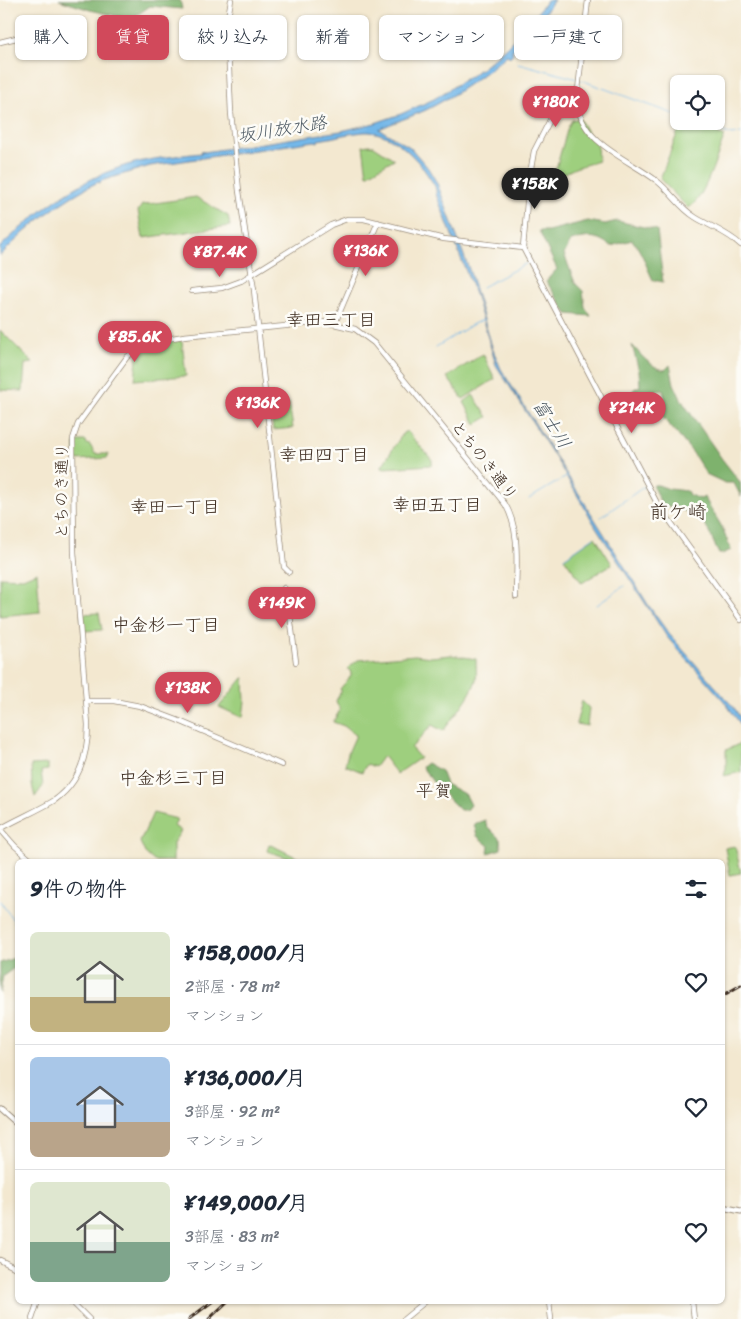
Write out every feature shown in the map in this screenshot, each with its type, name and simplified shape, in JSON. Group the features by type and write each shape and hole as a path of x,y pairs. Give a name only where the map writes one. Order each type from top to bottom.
{"main road":[{"path":"0,1109 15,1122"},
{"path":"725,1208 741,1211"}],"street":[{"path":"231,0 227,23 231,114 252,275 284,567 289,572"},
{"path":"588,0 577,104 586,125 607,149 656,180 683,208 695,217 722,230 741,245"},
{"path":"0,42 15,38"},
{"path":"577,104 561,108 553,114 534,151 530,172 523,248 657,502 741,620"},
{"path":"192,291 222,288 241,281 331,225 353,218 378,222 448,240 523,248"},
{"path":"335,323 378,222"},
{"name":"とちのき通り","path":"0,829 56,799 75,778 88,746 73,533 73,439 78,424 127,357 141,346 158,340 303,324 335,323 355,329 374,343 505,504 513,519 515,529 516,597"},
{"path":"284,588 287,591 296,662"},
{"path":"86,701 114,701 140,706 178,720 282,765"},
{"path":"0,829 30,859"},
{"path":"0,1260 15,1268"},
{"path":"32,1319 37,1304"},
{"path":"74,1304 89,1319"},
{"path":"404,1319 422,1304"},
{"path":"549,1304 551,1319"},
{"path":"692,1304 694,1319"}],"green space":[{"path":"59,0 180,0 182,9 150,6 137,15 113,15"},
{"path":"579,118 597,144 598,161 575,168 553,179 568,127 572,120"},
{"path":"679,130 709,130 725,136 700,196 688,208 660,179"},
{"path":"363,146 374,146 394,159 367,175"},
{"path":"196,197 228,216 230,226 143,238 138,211 142,205"},
{"path":"588,221 605,224 617,221 657,230 663,282 653,280 632,240 611,246 596,238 583,238 571,241 564,254 575,283 583,291 585,307 591,316 567,314 546,281 557,269 539,231 548,231"},
{"path":"0,330 33,363 25,364 23,391 0,390"},
{"path":"180,340 182,342 186,376 135,380 138,349 159,342"},
{"path":"632,345 655,367 665,370 670,365 674,384 682,401 740,482 741,497 734,483 725,483 706,474 693,453 661,415 666,403 663,390 632,393 634,389 640,386 639,371"},
{"path":"483,354 495,379 463,399 447,377"},
{"path":"473,395 488,417 476,424 464,402"},
{"path":"289,403 293,428 273,430 270,406"},
{"path":"407,431 432,460 432,465 383,468 382,466 403,433"},
{"path":"86,441 95,454 108,454 108,458 77,460 75,457 75,443"},
{"path":"654,485 687,491 689,495 701,499 704,497 722,527 731,550 719,554 709,532 701,521 682,510 662,505 653,487"},
{"path":"595,537 612,564 582,583 564,558"},
{"path":"37,572 40,612 0,616 0,577 23,578"},
{"path":"99,613 102,630 83,631 81,614"},
{"path":"415,655 431,657 451,655 476,659 476,680 466,700 443,731 432,725 411,748 420,758 397,774 383,756 375,767 367,764 362,772 345,765 356,735 344,726 333,722 340,710 336,701 341,691 340,689 351,676 348,668 358,660"},
{"path":"243,678 245,701 243,717 241,717 219,707"},
{"path":"582,701 589,708 587,726 576,724"},
{"path":"741,743 741,772 724,776 726,750"},
{"path":"427,763 441,771 446,784 466,795 471,805 467,810 460,810 436,786 422,767"},
{"path":"48,764 48,770 41,771 43,786 35,797 31,765"},
{"path":"153,813 177,819 174,826 181,831 173,843 173,859 152,859 145,853 140,842"},
{"path":"485,820 487,826 500,839 501,849 488,853 489,846 477,836 474,824"},
{"path":"269,844 298,859 292,859 267,851"},
{"path":"735,846 741,873 730,875 725,848"},
{"path":"15,958 15,967 3,976 0,993 0,963"}],"water":[{"path":"547,0 554,0 543,15 535,15"},
{"path":"514,39 513,53 510,57 507,55 504,57 504,49"},
{"path":"492,60 501,60 448,98 420,113 379,129 410,147 428,168 437,183 470,272 493,350 501,369 649,606 669,634 735,709 741,719 741,725 724,701 667,637 596,527 556,459 496,365 476,297 436,194 436,189 424,169 410,153 393,140 383,135 364,132 318,140 318,142 150,166 101,181 100,183 98,182 84,189 58,205 34,224 0,256 0,247 50,204 106,172 148,160 201,153 202,150 204,152 341,131 375,123 434,99 478,71 478,68 480,70"}],"waterway":[{"path":"518,63 577,79"},
{"path":"581,80 670,113"},
{"path":"717,130 732,135 741,133"},
{"path":"482,287 527,263"},
{"path":"436,347 483,320"},
{"name":"富士川","path":"561,480 567,477"},
{"path":"529,499 559,481"},
{"path":"601,517 645,486"},
{"path":"564,558 594,537"},
{"path":"597,605 624,586"},
{"path":"0,901 15,923"}],"railway":[{"path":"725,994 741,985"},
{"path":"189,1319 209,1304"},
{"path":"209,1319 225,1304"}],"district":[{"name":"幸田三丁目","path":"331,320"},
{"name":"幸田四丁目","path":"324,455"},
{"name":"幸田五丁目","path":"437,505"},
{"name":"幸田一丁目","path":"175,507"},
{"name":"前ケ崎","path":"678,511"},
{"name":"中金杉一丁目","path":"166,625"},
{"name":"中金杉三丁目","path":"173,778"},
{"name":"平賀","path":"434,791"}],"water label":[{"name":"坂川放水路","path":"282,129"}]}
